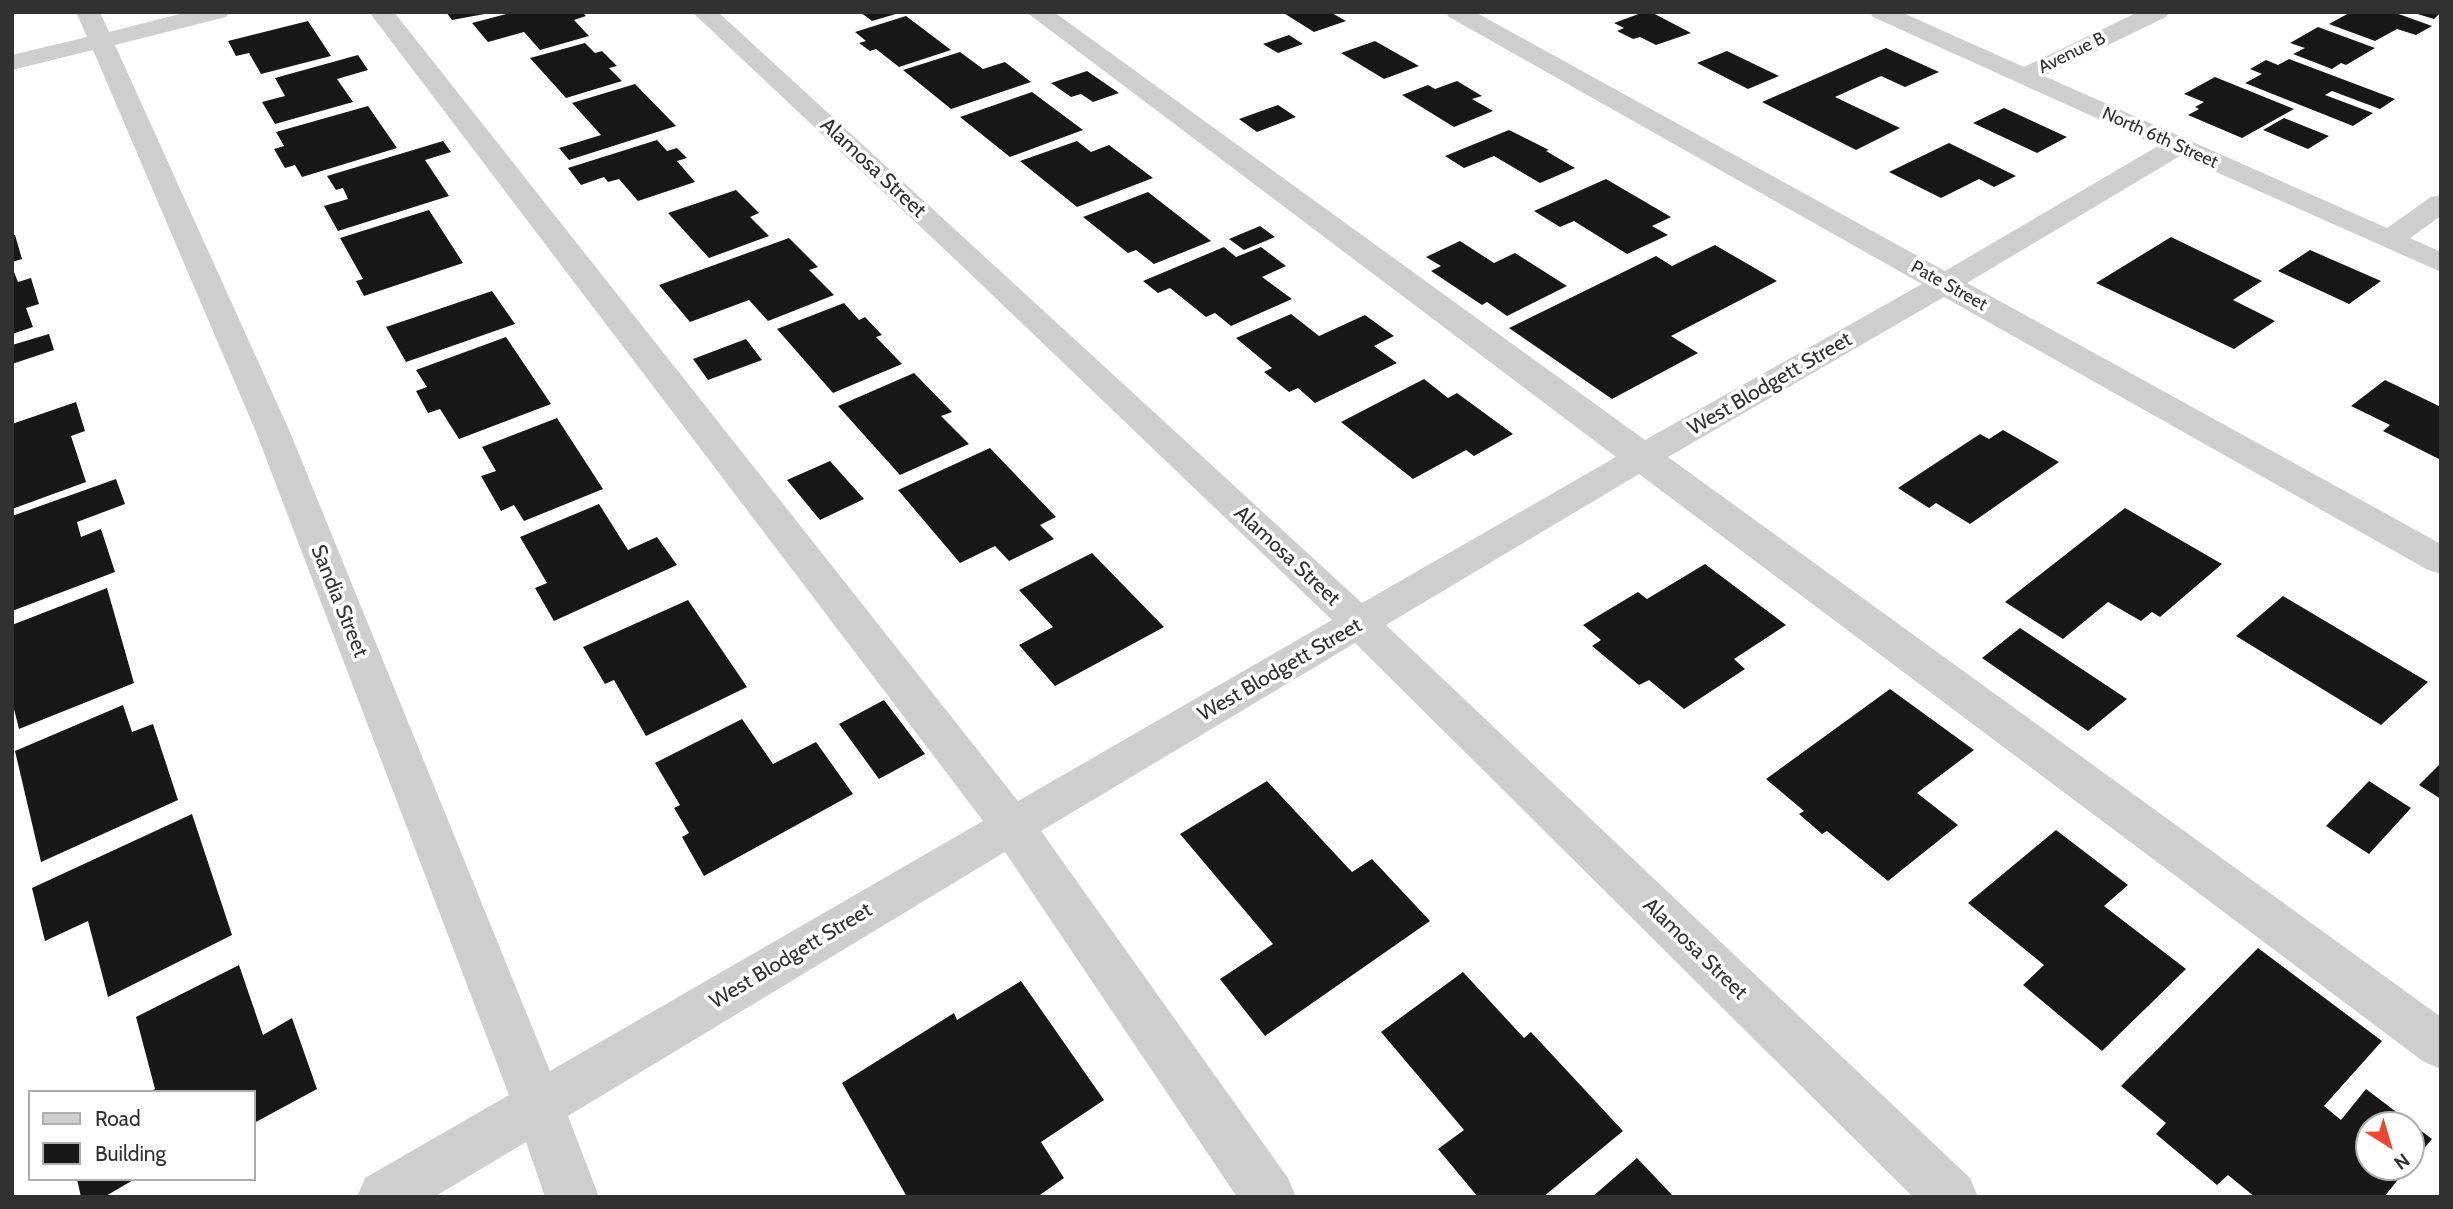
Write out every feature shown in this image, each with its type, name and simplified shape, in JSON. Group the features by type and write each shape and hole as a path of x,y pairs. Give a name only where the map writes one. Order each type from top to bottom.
{"street":[{"path":"12,63 95,26 218,12"},
{"path":"381,12 1012,826 1269,1197"},
{"name":"Alamosa Street","path":"704,12 971,258 1360,624 1951,1197"},
{"path":"1038,12 2441,1046"},
{"name":"Pate Street","path":"1457,12 2441,561"},
{"name":"North 6th Street","path":"1881,12 2441,263"},
{"name":"Avenue B","path":"2024,76 2158,12"},
{"name":"Sandia Street","path":"95,26 273,432 572,1197"},
{"name":"West Blodgett Street","path":"384,1197 1643,456 1945,284 2177,146"},
{"path":"2389,240 2441,203"}],"building":[{"path":"446,12 490,12 490,13 452,20"},
{"path":"514,12 582,12 586,16 574,20 589,36 540,50 524,32 488,42 472,23"},
{"path":"860,12 899,12 899,13 872,21"},
{"path":"1282,12 1330,12 1346,21 1314,32"},
{"path":"1651,12 1691,33 1656,45 1640,37 1633,39 1617,31 1624,28 1614,23"},
{"path":"2351,12 2393,12 2432,26 2416,35 2397,29 2375,41 2329,24"},
{"path":"2414,12 2441,12 2434,19 2414,13"},
{"path":"906,16 951,50 899,67 876,49 870,51 859,43 866,41 855,32"},
{"path":"308,21 331,56 261,74 249,53 236,56 228,41"},
{"path":"2318,27 2375,48 2346,65 2341,63 2332,69 2293,54 2305,48 2290,43"},
{"path":"1289,35 1303,44 1278,53 1263,44"},
{"path":"1375,41 1419,66 1384,79 1341,53"},
{"path":"585,43 595,53 602,51 617,66 609,68 622,81 566,98 530,58"},
{"path":"1886,48 1939,72 1905,87 1881,76 1835,97 1900,128 1856,150 1762,102"},
{"path":"1727,51 1779,76 1748,89 1697,63"},
{"path":"960,52 983,69 1005,62 1031,82 951,109 903,70"},
{"path":"358,55 368,70 337,79 353,102 275,124 262,102 285,96 275,78"},
{"path":"2289,59 2395,99 2380,109 2332,91 2325,95 2373,113 2353,126 2245,83 2262,74 2250,69 2266,60 2278,65"},
{"path":"1087,71 1119,93 1093,102 1081,94 1071,97 1051,83"},
{"path":"2215,77 2294,109 2242,138 2188,115 2199,109 2195,107 2204,102 2184,94"},
{"path":"1457,81 1482,96 1472,99 1493,111 1454,127 1402,95 1428,85 1435,89"},
{"path":"635,84 676,126 569,160 559,148 601,135 572,103"},
{"path":"1032,92 1083,130 1010,157 960,117"},
{"path":"1278,105 1296,117 1257,132 1239,119"},
{"path":"368,106 397,148 302,177 295,165 285,168 274,149 284,146 276,132"},
{"path":"2004,108 2067,137 2037,153 1973,123"},
{"path":"2284,118 2329,136 2308,149 2263,130"},
{"path":"1509,130 1549,150 1546,151 1575,168 1540,183 1494,156 1464,168 1445,156"},
{"path":"657,140 667,151 677,148 687,158 677,161 695,182 638,201 619,179 608,182 604,177 581,185 568,168"},
{"path":"443,141 451,152 425,160 449,196 338,231 324,206 348,199 343,188 336,190 327,176"},
{"path":"1077,141 1091,152 1109,145 1153,178 1077,207 1020,161"},
{"path":"1949,143 2016,176 1994,187 1979,179 1941,198 1889,172"},
{"path":"1606,179 1671,217 1652,226 1668,235 1627,254 1574,221 1560,227 1534,211"},
{"path":"736,190 759,213 750,217 769,236 709,258 668,213"},
{"path":"1148,192 1211,241 1154,264 1136,250 1128,253 1083,217"},
{"path":"429,210 463,263 364,296 356,281 363,279 340,238"},
{"path":"1260,226 1275,237 1244,250 1229,239"},
{"path":"12,235 15,235 22,259 12,262"},
{"path":"2171,237 2262,281 2233,300 2275,321 2234,349 2096,283"},
{"path":"789,238 818,267 809,270 834,295 768,321 749,300 690,322 659,285"},
{"path":"1460,241 1494,263 1515,253 1567,286 1507,316 1487,302 1482,305 1431,271 1441,266 1426,257"},
{"path":"1715,245 1777,281 1671,336 1698,353 1612,399 1509,328 1656,256 1672,266"},
{"path":"1224,247 1236,257 1261,247 1286,266 1262,277 1292,299 1231,326 1215,313 1206,317 1170,288 1158,293 1143,281"},
{"path":"2310,250 2381,281 2349,304 2278,271"},
{"path":"12,267 18,282 31,278 39,304 26,308 33,327 12,334"},
{"path":"492,291 515,324 406,362 386,327"},
{"path":"844,303 859,320 865,317 882,335 876,337 902,364 833,393 777,329"},
{"path":"1291,314 1319,336 1365,315 1394,336 1374,346 1397,363 1315,403 1298,388 1289,392 1264,372 1272,368 1236,338"},
{"path":"49,334 54,350 12,364 12,345"},
{"path":"506,337 551,404 459,439 440,409 428,413 416,391 427,387 416,370"},
{"path":"746,339 762,360 708,380 693,359"},
{"path":"914,373 952,412 941,416 969,444 900,475 838,406"},
{"path":"1424,379 1448,398 1457,393 1513,434 1474,456 1466,450 1413,479 1341,422"},
{"path":"2385,380 2441,407 2441,460 2383,431 2390,425 2351,406"},
{"path":"76,402 85,431 71,436 86,482 12,509 12,424"},
{"path":"557,418 603,489 524,521 514,505 501,511 481,476 496,471 482,447"},
{"path":"2003,430 2059,462 1970,524 1936,503 1929,508 1898,488 1980,434 1989,439"},
{"path":"990,448 1056,517 1040,525 1054,539 1009,561 995,546 960,563 898,490"},
{"path":"830,461 864,499 820,520 787,480"},
{"path":"116,479 125,504 77,522 81,537 101,529 115,572 12,611 12,516"},
{"path":"599,504 628,550 657,537 677,565 554,621 535,588 547,583 520,537"},
{"path":"2125,508 2222,564 2160,617 2152,612 2141,621 2108,602 2063,639 2005,602"},
{"path":"1092,553 1164,627 1055,686 1019,645 1053,627 1019,590"},
{"path":"1705,564 1786,625 1734,659 1745,669 1684,709 1649,680 1639,685 1592,646 1601,640 1583,625 1638,592 1647,599"},
{"path":"107,588 134,683 19,729 12,701 12,625"},
{"path":"2283,596 2428,682 2381,725 2236,636"},
{"path":"688,600 747,687 646,736 614,680 605,684 583,647"},
{"path":"2020,628 2127,699 2088,731 1982,658"},
{"path":"1890,689 1974,750 1917,793 1958,825 1888,881 1827,831 1822,834 1799,814 1804,811 1766,779"},
{"path":"884,700 925,754 879,779 839,724"},
{"path":"123,705 132,732 153,724 178,800 41,862 15,751"},
{"path":"742,719 773,764 816,742 853,794 704,876 682,837 689,833 674,808 680,805 655,763"},
{"path":"2441,763 2441,799 2419,785"},
{"path":"1267,781 1352,872 1372,859 1430,921 1265,1036 1220,979 1273,944 1180,834"},
{"path":"2369,781 2411,808 2369,854 2326,826"},
{"path":"192,814 232,935 108,997 88,921 45,941 32,888"},
{"path":"2056,830 2128,885 2104,906 2186,969 2102,1051 2023,985 2044,965 1968,903"},
{"path":"2258,948 2382,1041 2324,1106 2341,1120 2366,1089 2395,1111 2355,1111 2355,1181 2397,1181 2384,1197 2255,1197 2228,1175 2217,1185 2156,1134 2166,1123 2121,1086"},
{"path":"239,965 263,1035 292,1018 317,1089 256,1122 256,1090 153,1090 155,1089 136,1017"},
{"path":"1463,972 1524,1038 1531,1032 1623,1131 1543,1197 1478,1197 1438,1149 1464,1130 1381,1032"},
{"path":"1021,981 1104,1100 1041,1142 1064,1178 1037,1197 907,1197 842,1083 954,1013 957,1020"},
{"path":"2425,1134 2432,1139 2425,1147"},
{"path":"1637,1158 1674,1197 1592,1197"},
{"path":"77,1181 132,1181 104,1197 81,1197"}]}
